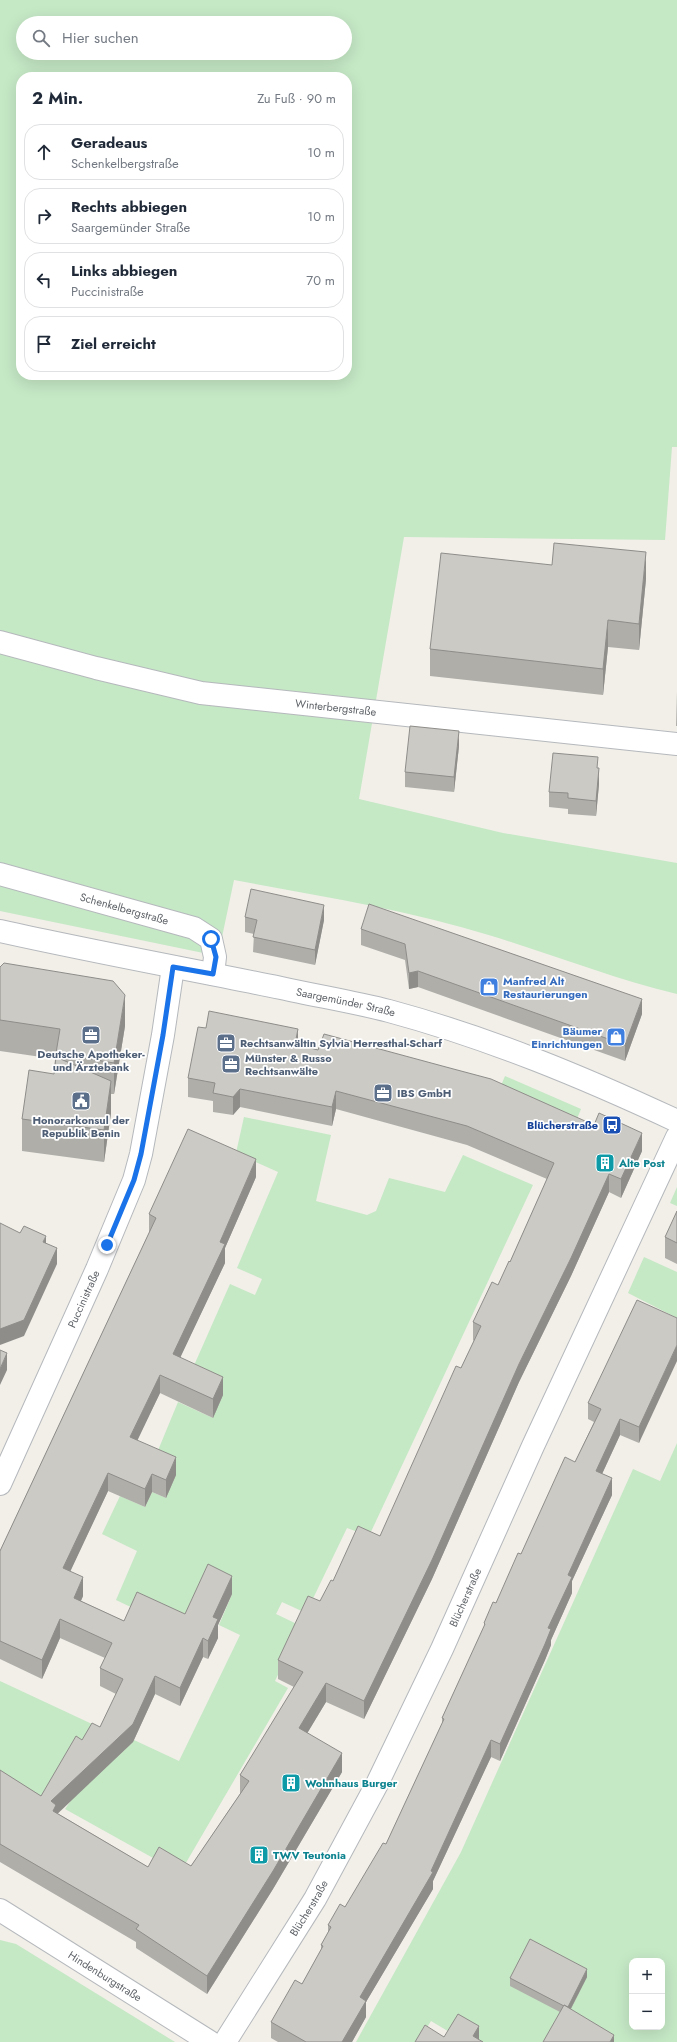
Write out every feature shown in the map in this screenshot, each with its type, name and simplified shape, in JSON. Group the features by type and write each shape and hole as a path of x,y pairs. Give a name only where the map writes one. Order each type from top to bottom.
{"street":[{"name":"Winterbergstraße","path":"0,642 96,668 201,693 677,744"},
{"name":"Schenkelbergstraße","path":"0,874 194,928 211,939 216,957 213,974"},
{"name":"Saargemünder Straße","path":"0,931 112,956 213,974 379,1009 435,1024 539,1060 677,1120"},
{"name":"Puccinistraße","path":"0,1484 99,1263 134,1180 141,1154 163,1035 173,967"},
{"name":"Blücherstraße","path":"225,2042 315,1899 380,1778 442,1649 533,1446 677,1137"},
{"name":"Hindenburgstraße","path":"0,1910 210,2042"},
{"path":"0,1923 22,1924"}],"green space":[{"path":"0,0 677,0 677,447 672,447 665,540 404,537 359,799 503,833 677,863 677,994 607,974 515,943 460,927 364,904 234,880 218,956 0,911"},
{"path":"505,1076 581,1109 571,1133 495,1100"},
{"path":"244,1117 331,1135 316,1201 367,1215 376,1211 389,1178 445,1192 463,1155 533,1185 369,1536 347,1528 306,1613 282,1602 276,1614 301,1626 275,1681 288,1688 180,1873 65,1809 72,1799 134,1740 179,1761 240,1635 219,1625 232,1594 185,1633 116,1600 137,1551 102,1534 120,1496 145,1507 152,1492 166,1498 152,1465 178,1402 213,1418 188,1379 230,1284 255,1295 262,1279 237,1268 278,1172 236,1153"},
{"path":"677,1187 677,1206 670,1203"},
{"path":"644,1257 677,1272 677,1318 628,1293"},
{"path":"677,1443 677,2042 466,2042 431,2021 418,2042 356,2042 461,1852 633,1469 660,1481"},
{"path":"0,1681 92,1724 49,1801 0,1774"},
{"path":"0,1940 16,1944 175,2042 0,2042"}],"building":[{"path":"554,543 646,552 639,624 608,620 603,669 430,649 441,553 552,565"},
{"path":"410,726 459,731 454,777 405,772"},
{"path":"553,753 598,757 597,768 599,768 596,801 568,798 568,793 549,792"},
{"path":"251,889 324,905 315,950 253,937 257,920 245,917"},
{"path":"369,904 642,999 625,1045 418,971 409,973 405,944 361,929"},
{"path":"4,963 113,981 125,995 114,1063 56,1053 60,1029 0,1020 0,967"},
{"path":"209,1011 298,1029 295,1044 318,1050 324,1034 491,1079 594,1125 599,1113 642,1133 621,1179 609,1174 571,1258 519,1364 432,1560 364,1701 326,1683 299,1728 342,1753 273,1871 207,1976 136,1929 139,1925 0,1844 0,1770 41,1796 76,1736 82,1740 92,1723 100,1727 123,1679 100,1668 112,1643 60,1619 42,1660 0,1641 0,1551 156,1218 149,1214 188,1129 256,1159 220,1242 225,1244 173,1354 223,1377 213,1399 160,1375 130,1437 176,1457 166,1480 152,1474 145,1489 108,1473 63,1568 83,1577 74,1598 124,1621 137,1592 185,1614 208,1564 232,1576 213,1617 218,1619 208,1641 203,1638 180,1688 155,1676 133,1724 51,1801 56,1805 53,1811 148,1867 159,1847 191,1866 249,1781 240,1775 303,1672 278,1660 308,1596 320,1601 331,1580 333,1581 358,1526 380,1536 456,1366 461,1368 481,1326 473,1322 492,1282 498,1285 509,1261 510,1262 554,1163 467,1126 336,1091 332,1107 240,1089 233,1097 213,1093 215,1083 188,1078 198,1027 206,1028"},
{"path":"56,1057 111,1081 104,1130 22,1119 29,1070 54,1074"},
{"path":"677,1211 677,1243 665,1237"},
{"path":"0,1223 20,1233 24,1226 46,1236 43,1242 57,1248 24,1320 0,1329"},
{"path":"637,1300 677,1318 677,1345 639,1427 620,1419 596,1471 612,1478 568,1575 572,1577 548,1628 551,1629 545,1644 500,1744 491,1740 431,1871 433,1872 360,1997 366,2001 342,2042 306,2042 271,2022 295,1980 302,1984 323,1946 321,1945 331,1927 328,1925 340,1904 345,1907 383,1843 386,1844 444,1719 442,1718 485,1624 484,1623 493,1602 496,1603 518,1553 521,1554 565,1457 575,1462 601,1409 588,1403"},
{"path":"0,1350 7,1353 0,1369"},
{"path":"530,1939 587,1969 568,2007 510,1978"},
{"path":"564,2005 614,2035 610,2042 543,2042"},
{"path":"458,2014 479,2026 473,2036 483,2042 415,2042 425,2025 444,2037"}],"place":[{"name":"Manfred Alt Restaurierungen","path":"489,987"},
{"name":"Deutsche Apotheker- und Ärztebank","path":"91,1035"},
{"name":"Bäumer Einrichtungen","path":"616,1037"},
{"name":"Rechtsanwältin Sylvia Herresthal-Scharf","path":"226,1043"},
{"name":"Münster & Russo Rechtsanwälte","path":"231,1064"},
{"name":"IBS GmbH","path":"383,1093"},
{"name":"Honorarkonsul der Republik Benin","path":"81,1101"},
{"name":"Blücherstraße","path":"612,1125"},
{"name":"Alte Post","path":"605,1163"},
{"name":"Wohnhaus Burger","path":"291,1783"},
{"name":"TWV Teutonia","path":"259,1855"}],"route":[{"path":"107,1245 134,1180 141,1154 163,1035 173,967 213,974 216,957 211,939"}]}
